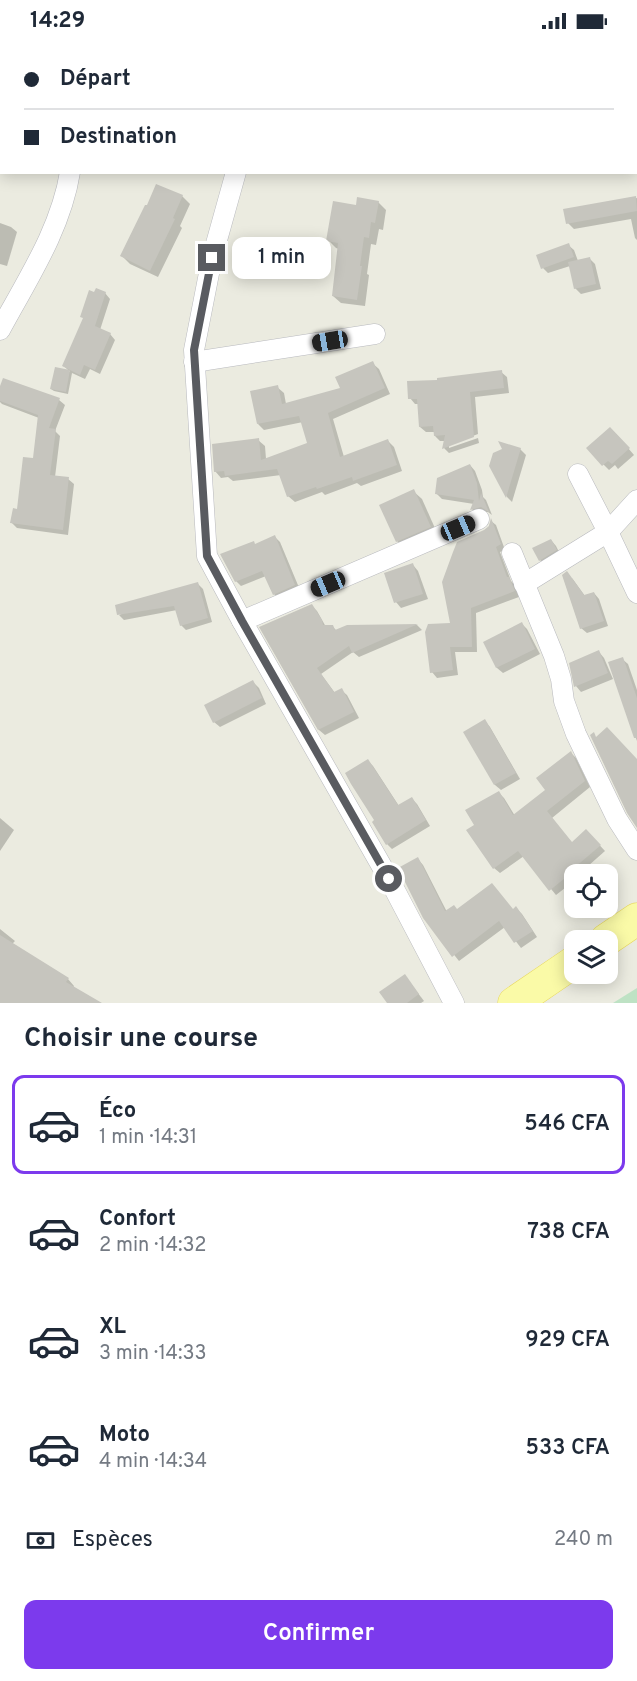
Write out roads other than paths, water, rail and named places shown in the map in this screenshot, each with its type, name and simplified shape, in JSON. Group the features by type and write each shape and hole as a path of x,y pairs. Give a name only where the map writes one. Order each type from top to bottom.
{"main road":[{"path":"618,932 637,919"},
{"path":"514,1003 564,969"}],"street":[{"path":"0,330 56,225 70,174"},
{"path":"235,174 212,258 194,350 207,556 389,879 454,1003"},
{"path":"194,362 375,334"},
{"path":"578,474 637,593"},
{"path":"524,584 608,532 637,500"},
{"path":"242,621 479,519"},
{"path":"512,553 554,656 561,678 564,701 576,734 617,819 637,850"}]}
